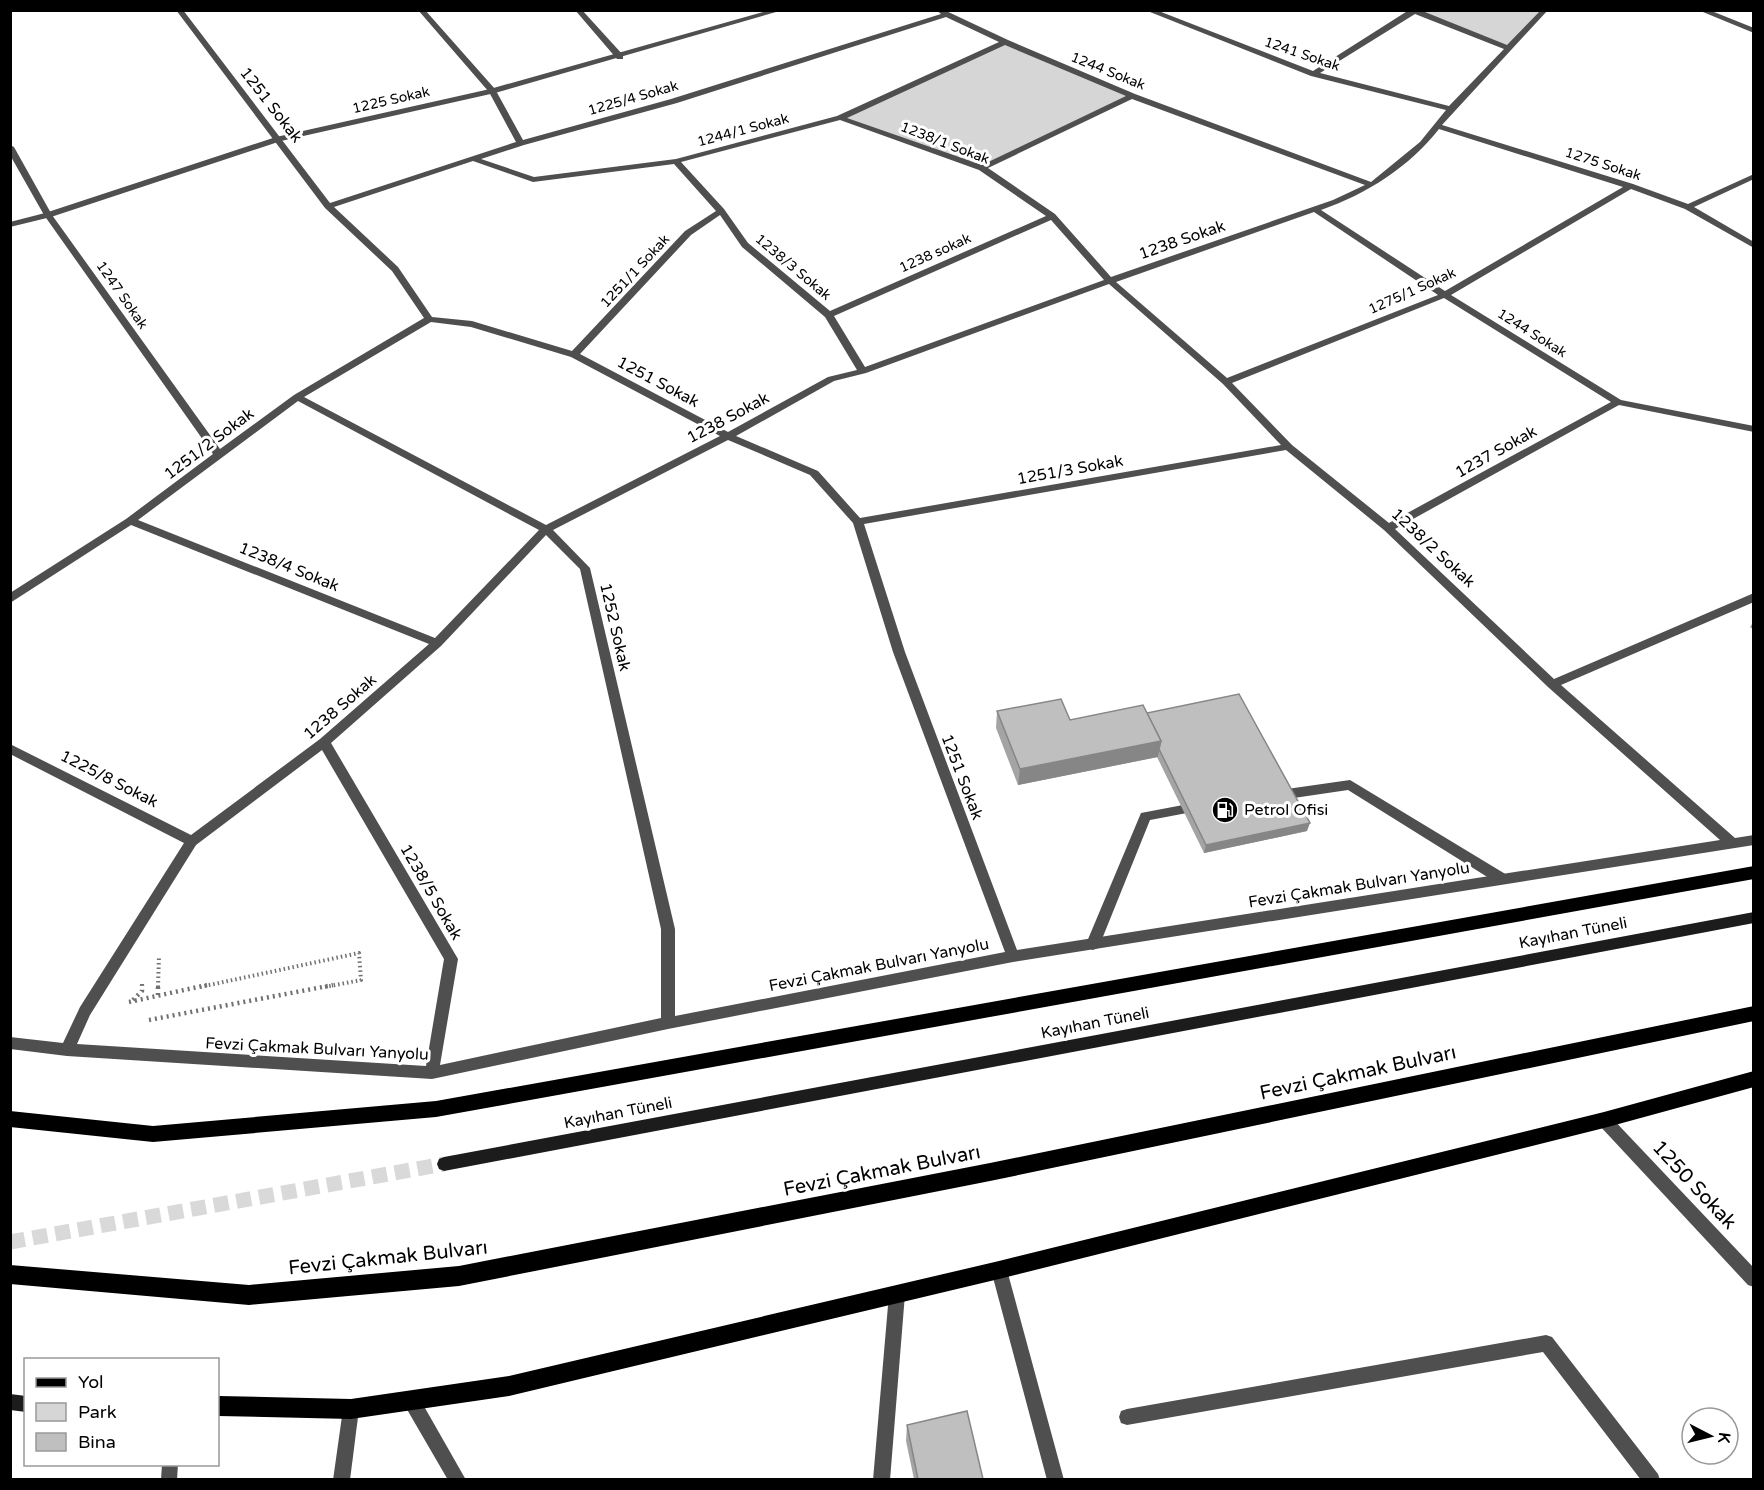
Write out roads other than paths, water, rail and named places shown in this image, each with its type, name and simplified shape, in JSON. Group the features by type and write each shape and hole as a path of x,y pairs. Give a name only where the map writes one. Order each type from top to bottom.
{"main road":[{"path":"10,1119 153,1134 436,1109 1754,872"},
{"name":"Kayıhan Tüneli","path":"444,1164 1754,917"},
{"name":"Fevzi Çakmak Bulvarı","path":"10,1274 249,1295 459,1276 990,1172 1754,1013"},
{"path":"219,1406 351,1409 509,1386 999,1270 1604,1120 1754,1079"}],"street":[{"name":"1251 Sokak","path":"179,10 328,206 395,269 429,318 472,324 574,356 728,436 814,473 858,522 899,652 1013,956"},
{"path":"421,10 492,92 521,143"},
{"path":"578,10 620,57"},
{"name":"1225 Sokak","path":"10,225 48,215 279,139 492,92 780,10"},
{"name":"1241 Sokak","path":"1148,10 1314,74 1451,109"},
{"name":"1238 Sokak","path":"67,1050 85,1011 192,841 324,742 436,643 546,529 728,436 831,379 863,371 1110,281 1316,210 1372,185 1423,144 1451,109 1545,10"},
{"path":"1701,10 1754,31"},
{"path":"1314,74 1414,11 1508,48"},
{"name":"1244 Sokak","path":"942,13 1132,96 1372,185"},
{"name":"1225/4 Sokak","path":"328,206 521,143 674,101 942,13"},
{"name":"1244/1 Sokak","path":"474,159 533,180 676,161 840,118 1005,42"},
{"path":"982,168 1132,96"},
{"name":"1238/1 Sokak","path":"840,118 982,168 1052,216 1110,281"},
{"name":"1275 Sokak","path":"1437,126 1630,186 1688,207 1754,246"},
{"name":"1247 Sokak","path":"10,147 48,215 219,455"},
{"name":"1238/3 Sokak","path":"676,161 721,211 745,245 829,315 863,371"},
{"path":"1688,207 1754,176"},
{"name":"1275/1 Sokak","path":"1226,382 1445,295 1630,186"},
{"name":"1244 Sokak","path":"1316,210 1445,295 1618,402 1754,429"},
{"name":"1251/1 Sokak","path":"574,356 688,233 721,211"},
{"name":"1238 sokak","path":"829,315 1052,216"},
{"name":"1238/2 Sokak","path":"1110,281 1226,382 1288,447 1388,528 1552,684 1731,842"},
{"name":"1251/2 Sokak","path":"10,600 130,521 297,397 429,318"},
{"name":"1252 Sokak","path":"297,397 546,529 585,568 668,929 668,1023"},
{"name":"1237 Sokak","path":"1388,528 1618,402"},
{"name":"1251/3 Sokak","path":"858,522 1288,447"},
{"name":"1238/4 Sokak","path":"130,521 436,643"},
{"path":"1552,684 1754,597"},
{"name":"1238/5 Sokak","path":"324,742 451,959 432,1073"},
{"name":"1225/8 Sokak","path":"10,748 192,841"},
{"path":"1287,794 1350,785 1502,879"},
{"path":"1093,944 1145,816 1183,810"},
{"name":"Fevzi Çakmak Bulvarı Yanyolu","path":"10,1043 67,1050 432,1073 668,1023 1013,956 1754,840"},
{"name":"1250 Sokak","path":"1604,1120 1754,1280"},
{"path":"999,1270 1056,1479"},
{"path":"881,1479 897,1294"},
{"path":"1127,1417 1546,1342 1652,1479"},
{"path":"411,1400 459,1479"},
{"path":"341,1479 351,1409"}],"tunnel":[{"path":"10,1242 444,1164"}],"place":[{"name":"Petrol Ofisi","path":"1225,810"}]}
